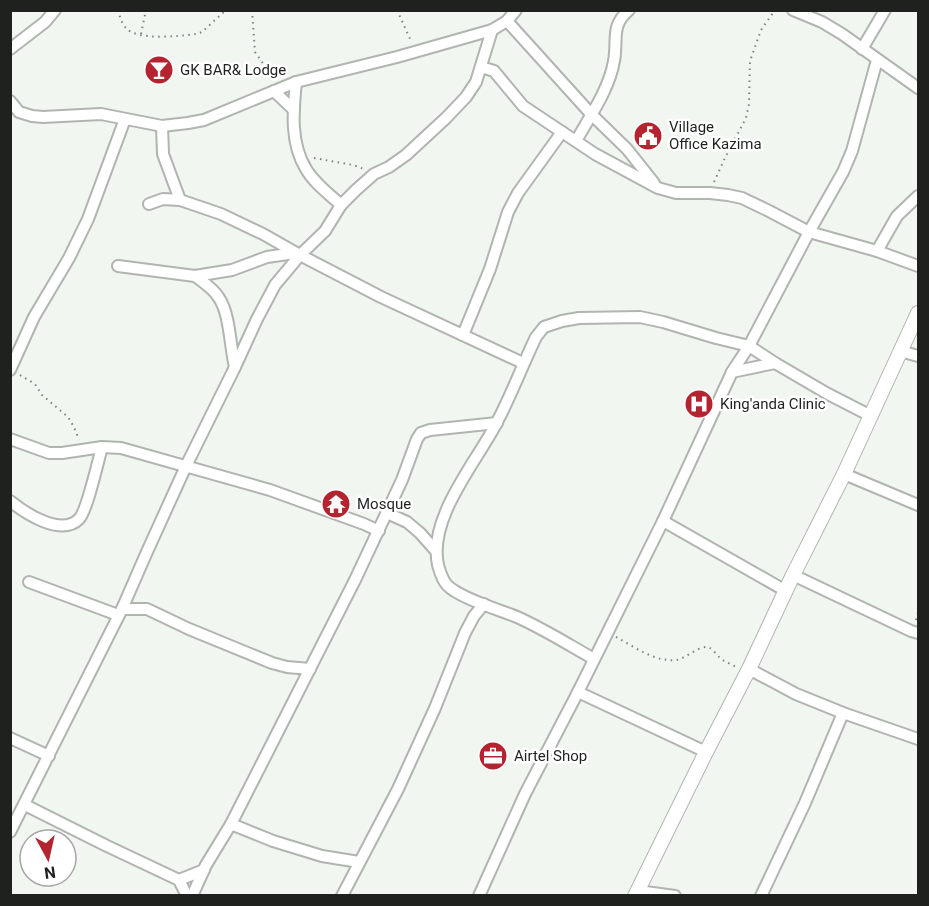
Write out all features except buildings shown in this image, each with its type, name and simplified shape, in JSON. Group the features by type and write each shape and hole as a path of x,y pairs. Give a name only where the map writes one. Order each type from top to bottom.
{"street":[{"path":"10,48 45,22 55,10"},
{"path":"10,101 19,112 32,116 100,114 162,126 188,123 204,120 296,82 492,30 507,21 516,10"},
{"path":"576,141 608,83 614,62 616,28 621,18 629,10"},
{"path":"793,10 822,22 918,88"},
{"path":"862,50 885,10"},
{"path":"507,21 591,114 627,149 658,188"},
{"path":"10,832 133,587 186,466 275,285 298,254 325,231 341,205 356,189 374,174 406,155 466,97 476,82 492,30"},
{"path":"480,895 525,794 663,521 732,372 749,346 808,232 843,172 852,151 877,60"},
{"path":"481,67 494,71 523,105 562,132 595,154 658,188 676,193 710,193 742,198 808,232 877,251 918,266"},
{"path":"296,82 294,132 300,156 305,168 316,182 341,205"},
{"path":"277,90 294,110"},
{"path":"10,370 34,317 69,258 88,219 125,118"},
{"path":"162,126 163,154 180,200"},
{"path":"463,335 490,269 508,212 518,193 562,132"},
{"path":"877,251 897,216 918,196"},
{"path":"149,204 164,199 180,200 221,214 381,297 524,363"},
{"path":"118,266 195,276 232,270 267,257 298,254"},
{"path":"195,276 222,302 235,367"},
{"path":"675,896 636,893 844,474 918,313"},
{"path":"594,659 520,618 456,592 446,585 440,574 436,551 445,514 497,423 536,337 544,327 579,318 640,317 663,322 749,346 828,394 871,416"},
{"path":"900,351 918,356"},
{"path":"732,372 775,363"},
{"path":"25,805 179,879 189,896 231,824 379,531 417,439 421,433 430,430 497,423"},
{"path":"10,440 49,453 102,447 121,448 270,489 379,531"},
{"path":"10,501 41,521 60,525 72,524 80,518 86,503 102,447"},
{"path":"844,474 918,505"},
{"path":"387,513 407,522 436,551"},
{"path":"663,521 786,591"},
{"path":"793,575 918,633"},
{"path":"30,582 120,612 147,609 272,663 310,669"},
{"path":"133,587 147,609"},
{"path":"342,896 398,789 431,718 465,633 484,604"},
{"path":"748,671 796,694 918,739"},
{"path":"578,692 706,752"},
{"path":"761,896 805,803 843,712"},
{"path":"10,738 49,756"},
{"path":"231,824 273,841 322,856 358,862"},
{"path":"179,879 204,870"}],"path":[{"path":"118,10 125,28 140,35 158,36 196,34 226,10"},
{"path":"140,35 146,10"},
{"path":"252,10 255,52 277,90"},
{"path":"397,10 416,51"},
{"path":"710,193 746,118 749,104 750,61 761,30 775,10"},
{"path":"300,156 353,165 374,174"},
{"path":"10,370 35,384 42,395 68,417 79,440 88,448"},
{"path":"607,632 644,653 665,660 680,660 696,650 707,647 725,662 748,671"}],"place":[{"name":"GK BAR& Lodge","path":"159,70"},
{"name":"Village Office Kazima","path":"648,136"},
{"name":"King'anda Clinic","path":"699,404"},
{"name":"Mosque","path":"336,504"},
{"name":"Airtel Shop","path":"493,756"}]}
